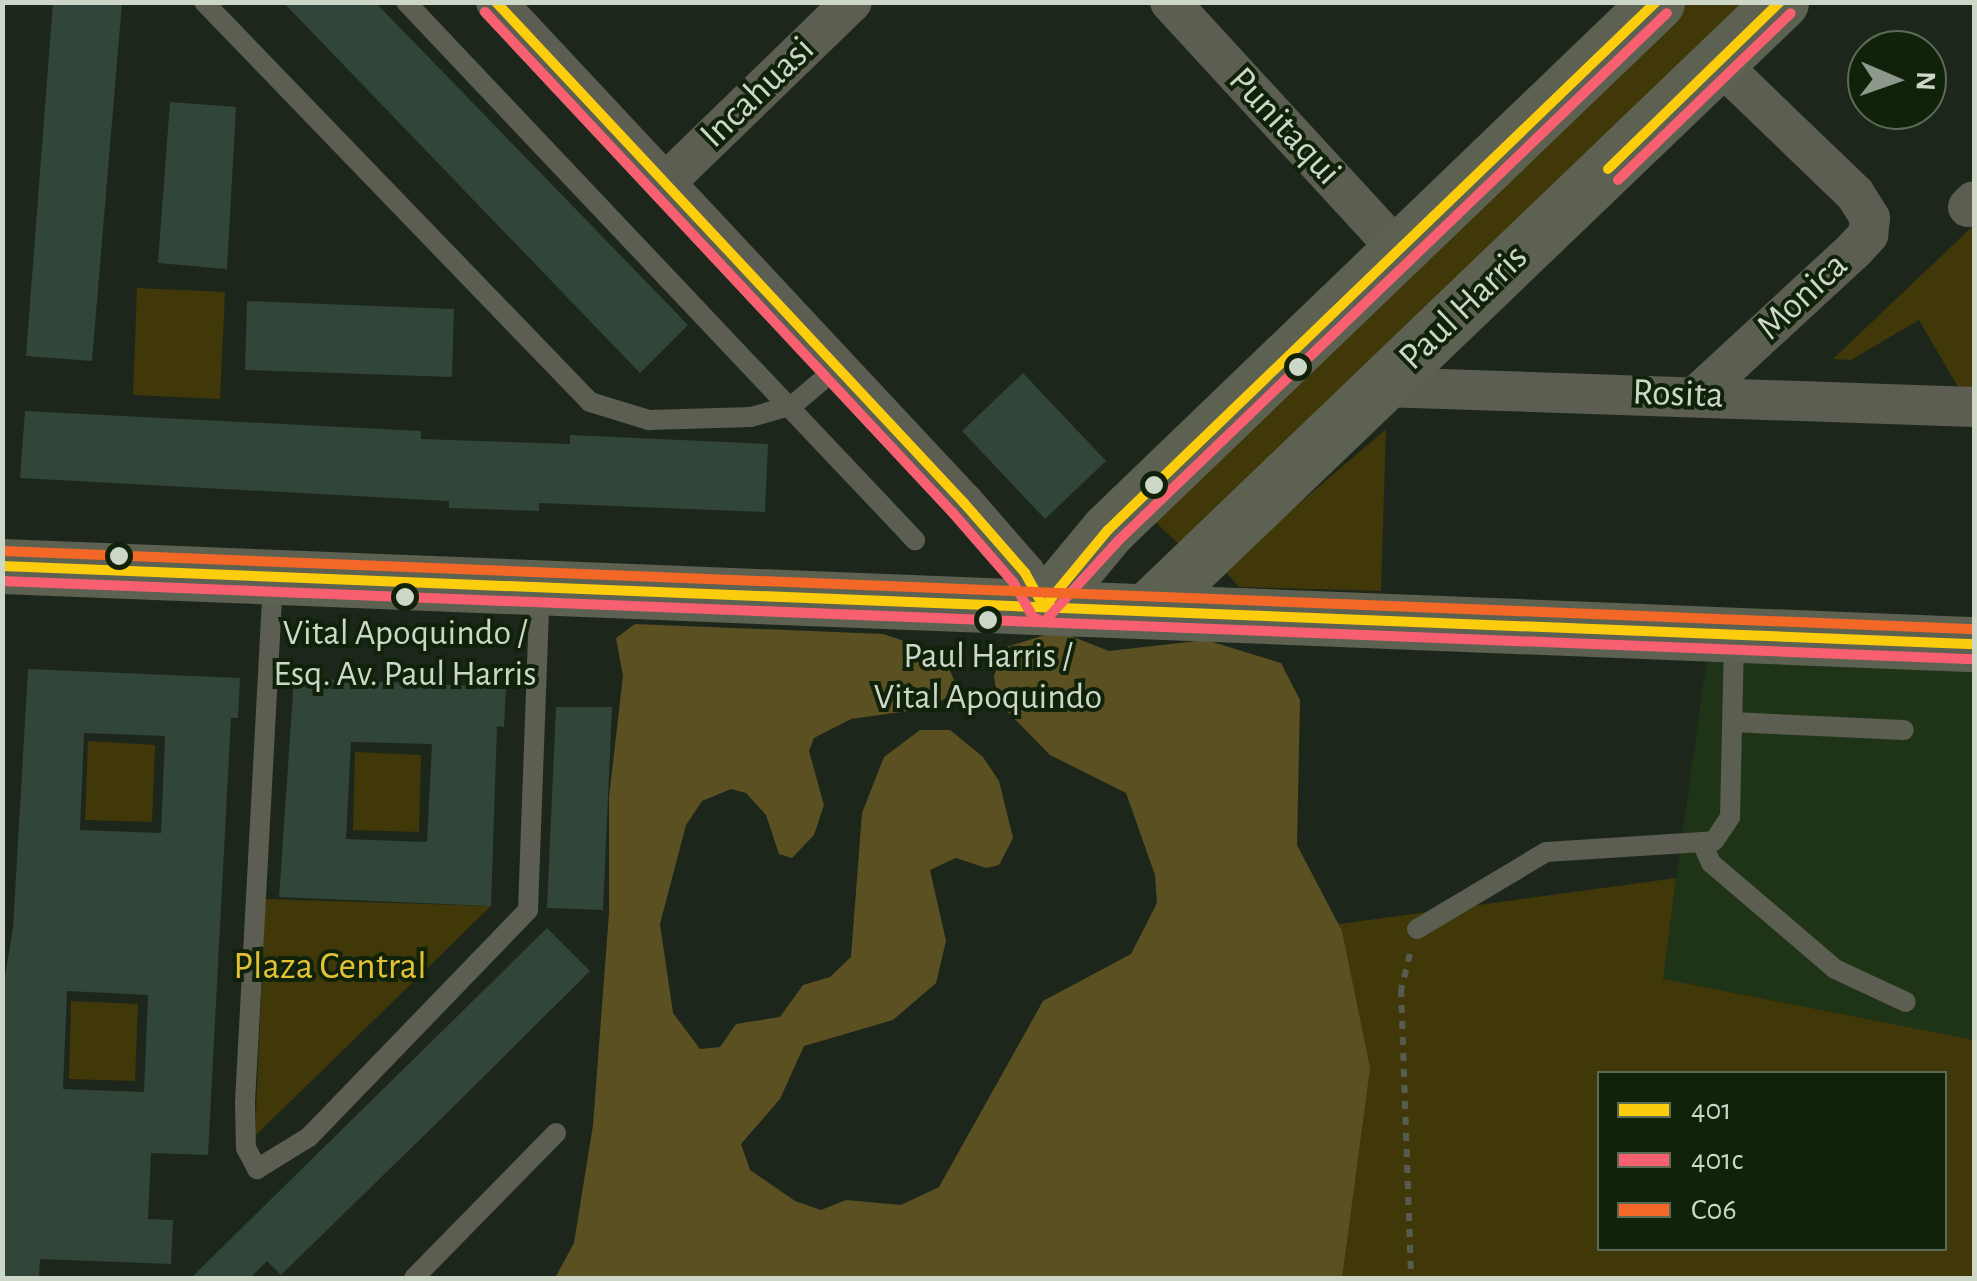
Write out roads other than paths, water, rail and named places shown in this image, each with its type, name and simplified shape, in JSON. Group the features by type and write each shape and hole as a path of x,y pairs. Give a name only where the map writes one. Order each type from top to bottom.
{"street":[{"path":"496,2 1006,549 1044,607"},
{"name":"Incahuasi","path":"664,183 852,2"},
{"name":"Punitaqui","path":"1170,2 1399,251"},
{"name":"Paul Harris","path":"1146,611 1781,2"},
{"path":"1044,607 1108,530 1399,251 1635,10"},
{"name":"Monica","path":"1697,395 1854,250 1868,234 1870,218 1854,194 1718,62"},
{"name":"Rosita","path":"1382,388 1697,395 1974,407"},
{"path":"2,566 1974,644"}],"lane":[{"path":"204,2 590,402 649,420 750,417 792,405 838,367"},
{"path":"406,2 792,405 915,540"},
{"path":"273,578 246,1102 246,1148 258,1170 309,1137 528,910 540,588"},
{"path":"1417,928 1546,852 1703,845 1727,829 1734,635"},
{"path":"1732,722 1904,730"},
{"path":"1703,845 1711,863 1835,969 1906,1002"},
{"path":"414,1278 556,1133"}],"place":[{"name":"Vital Apoquindo / Esq. Av. Paul Harris","path":"405,597"},
{"name":"Paul Harris / Vital Apoquindo","path":"988,620"}],"park label":[{"name":"Plaza Central","path":"330,968"}]}
